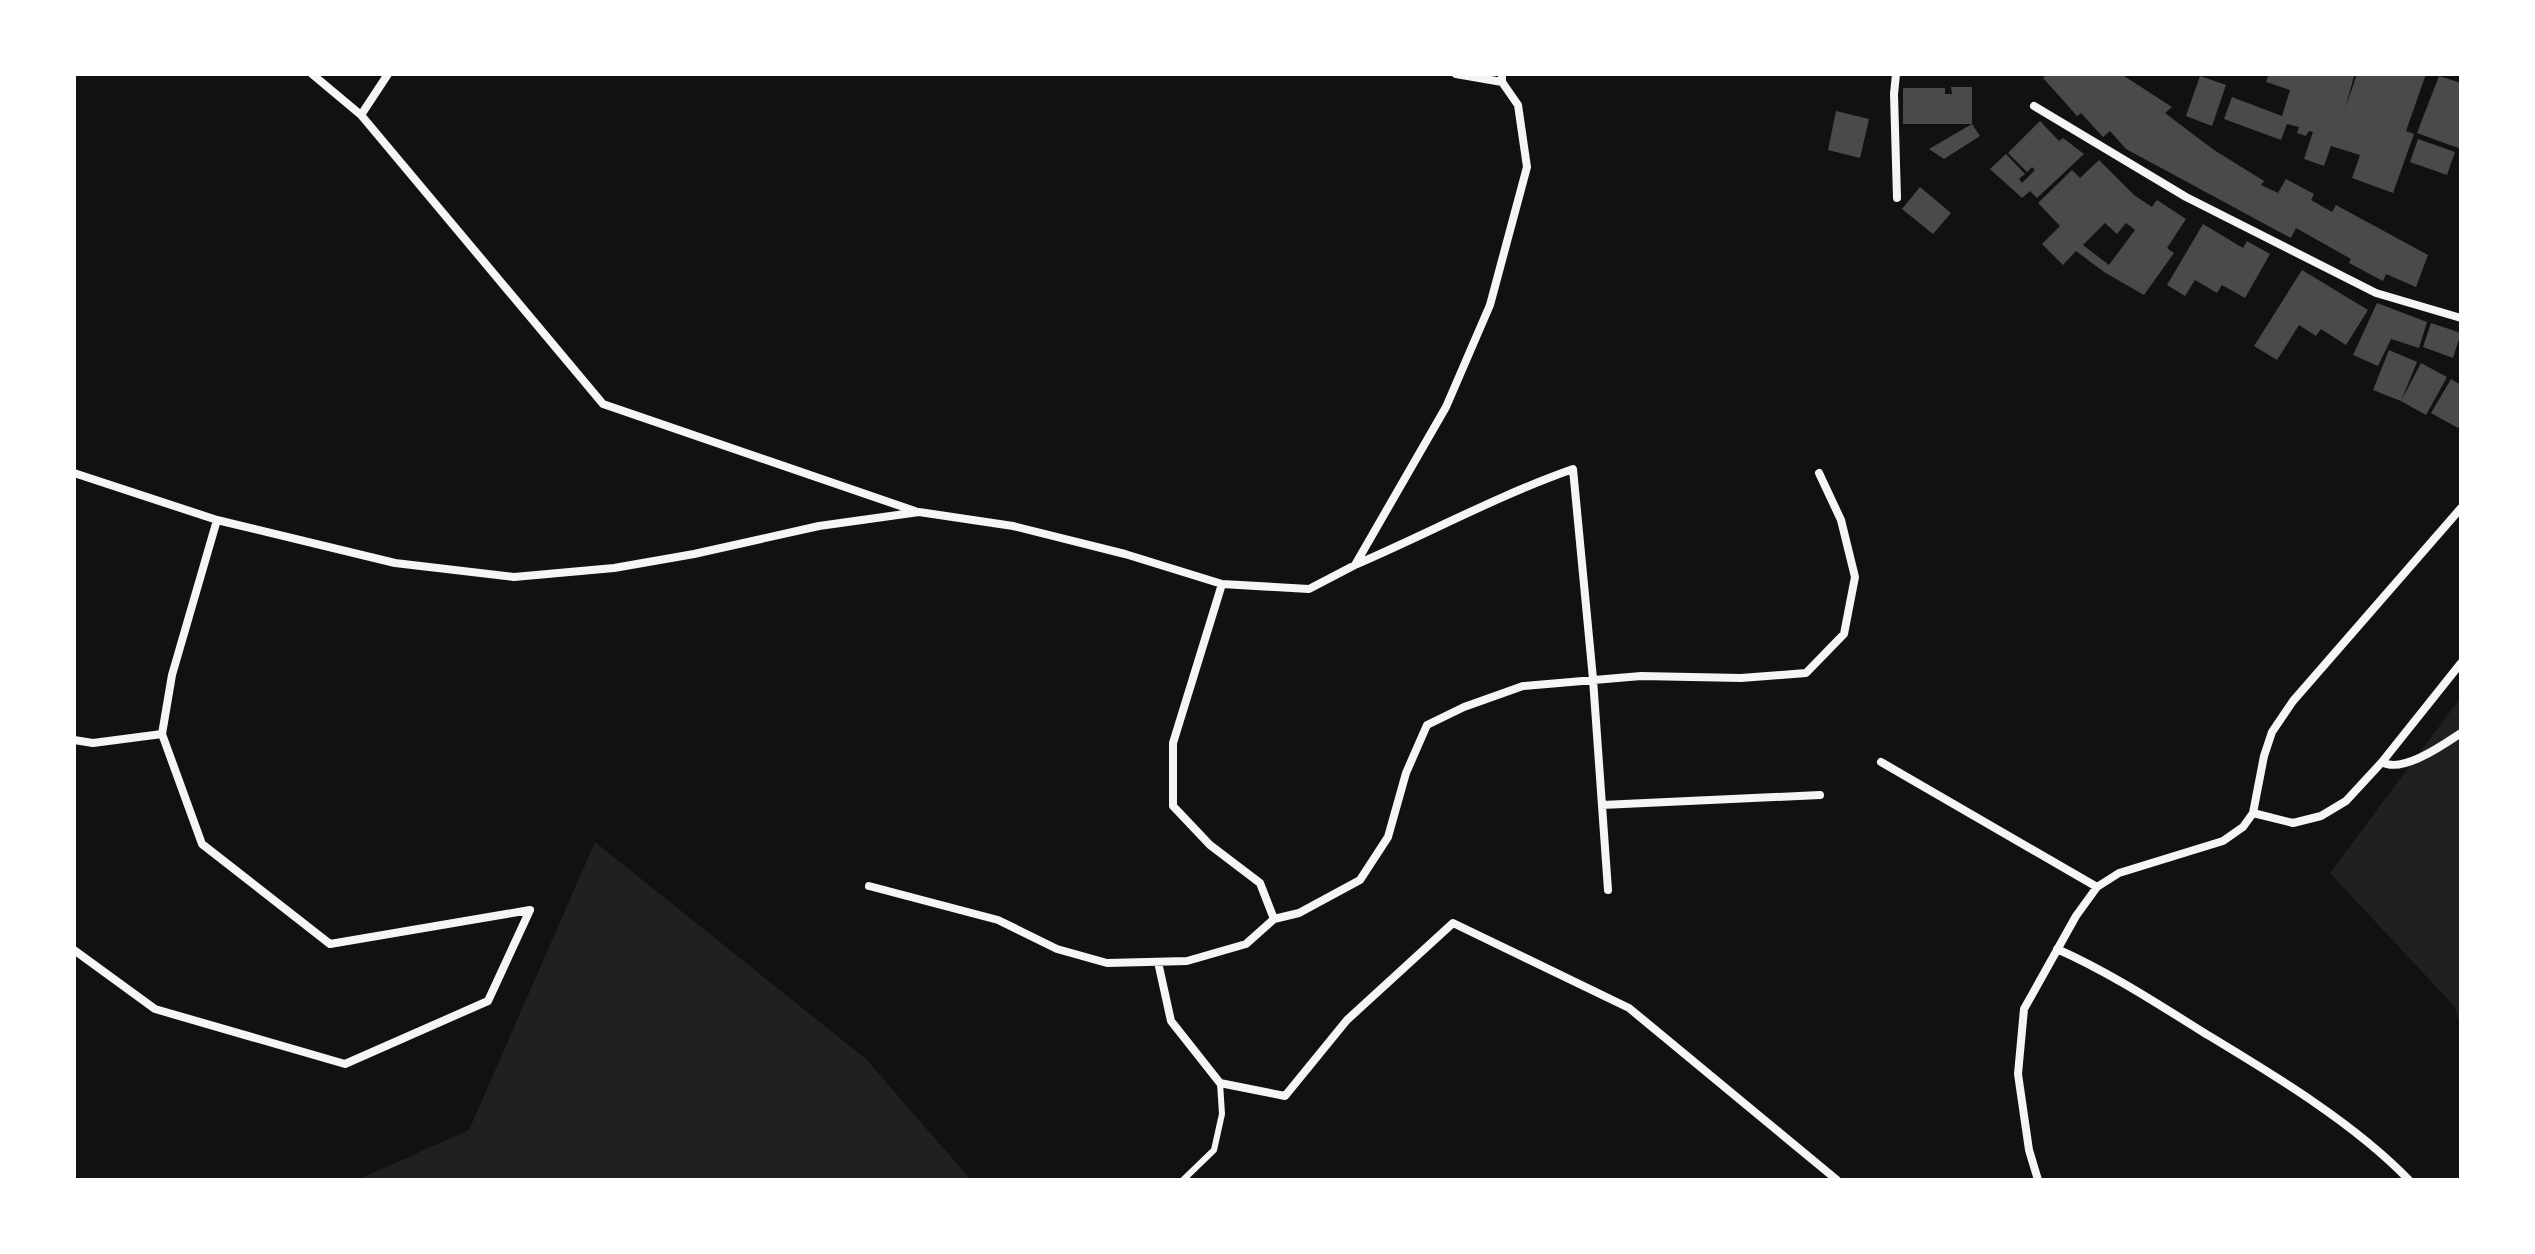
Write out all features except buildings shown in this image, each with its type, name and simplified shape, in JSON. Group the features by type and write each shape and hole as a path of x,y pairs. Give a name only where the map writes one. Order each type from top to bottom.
{"street":[{"path":"312,74 361,115 603,404 919,512 1013,526 1125,554 1222,584 1309,589 1527,485 1573,469 1593,679 1608,890"},
{"path":"361,115 388,74"},
{"path":"1355,565 1446,407 1490,305 1527,167 1518,105 1502,78 1456,74"},
{"path":"1896,74 1897,198"},
{"path":"2034,106 2186,197 2376,293 2461,318"},
{"path":"74,473 217,520 395,563 514,577 614,568 819,526 919,512"},
{"path":"869,886 998,920 1057,949 1107,963 1187,961 1246,944 1274,919 1299,913 1360,880 1388,837 1406,773 1427,725 1464,707 1523,686 1593,679 1641,676 1741,678 1806,673 1844,634 1855,577 1841,520 1819,473"},
{"path":"2038,1180 2029,1150 2018,1074 2024,1009 2076,916 2097,887 2119,873 2223,841 2243,827 2253,813 2272,732 2293,701 2461,508"},
{"path":"74,950 155,1009 345,1064 488,1001 530,910 330,944 202,844 162,734 172,675 217,520"},
{"path":"1222,584 1173,743 1173,806 1210,845 1260,883 1274,919"},
{"path":"2253,813 2293,823 2321,816 2346,801 2382,762 2461,663"},
{"path":"2382,762 2400,766 2461,733"},
{"path":"74,740 93,743 162,734"},
{"path":"1881,762 2097,887"},
{"path":"1602,805 1820,795"},
{"path":"1158,962 1171,1021 1220,1083 1285,1096 1347,1020 1453,923 1629,1008 1837,1180"},
{"path":"2057,949 2105,974 2269,1072 2385,1155 2409,1180"}],"lane":[{"path":"1183,1180 1214,1150 1222,1114 1220,1083"}],"shaded area":[{"path":"2461,697 2461,1030 2455,1007 2330,873"},
{"path":"595,842 866,1059 971,1180 357,1180 469,1130"}]}
